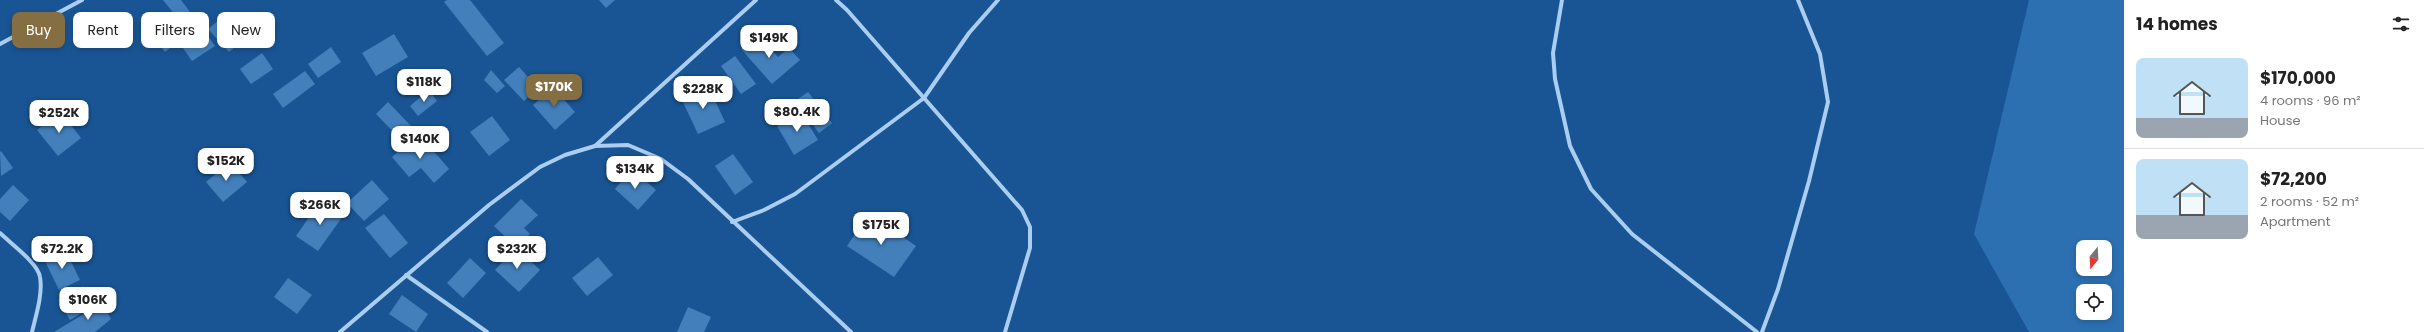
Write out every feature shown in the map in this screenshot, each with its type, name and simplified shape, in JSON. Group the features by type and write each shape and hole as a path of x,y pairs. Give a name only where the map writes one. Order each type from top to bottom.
{"street":[{"path":"0,44 82,0"},
{"path":"595,146 756,0"},
{"path":"836,0 1022,210 1030,227 1030,248 1006,332"},
{"path":"732,222 764,210 795,194 924,98 969,33 998,0"},
{"path":"1562,0 1553,53 1555,79 1570,146 1591,189 1632,234 1757,332"},
{"path":"1762,332 1778,289 1805,196 1828,102 1820,54 1798,0"},
{"path":"340,332 489,205 540,167 565,155 595,146 628,145 661,159 688,179 732,222 851,332"},
{"path":"0,233 29,259 40,275 40,297 32,332"},
{"path":"406,275 486,332"}],"shaded area":[{"path":"2029,0 2124,0 2124,332 2029,332 1974,234"}],"building":[{"path":"163,0 181,0 190,12 173,12"},
{"path":"447,0 470,0 504,43 487,56 444,2"},
{"path":"599,0 615,0 606,8"},
{"path":"217,22 217,39 209,30 209,28"},
{"path":"394,34 408,57 376,76 362,53"},
{"path":"758,35 778,57 789,48 800,60 772,84 741,49"},
{"path":"209,38 215,46 192,61 183,48 209,48"},
{"path":"331,47 341,62 318,78 308,64"},
{"path":"162,48 170,48 165,52"},
{"path":"225,48 234,48 229,52"},
{"path":"262,53 273,69 251,84 240,69"},
{"path":"735,56 756,84 741,94 721,66"},
{"path":"519,67 538,88 524,101 504,80"},
{"path":"491,70 505,86 497,93 484,80"},
{"path":"305,71 315,84 283,108 273,94"},
{"path":"708,85 725,122 698,134 681,98"},
{"path":"553,87 575,112 555,130 533,105"},
{"path":"429,90 437,101 418,116 410,106"},
{"path":"808,92 832,123 819,133 795,101"},
{"path":"388,102 412,127 400,139 376,114"},
{"path":"60,111 81,138 58,156 37,130"},
{"path":"801,112 818,140 794,155 777,126"},
{"path":"492,116 510,140 489,156 470,132"},
{"path":"419,134 449,169 434,183 421,168 409,177 392,157"},
{"path":"1,151 13,168 1,176 0,152"},
{"path":"733,154 753,182 735,195 715,166"},
{"path":"230,162 247,182 223,202 206,182"},
{"path":"632,169 656,190 638,210 615,189"},
{"path":"372,180 389,199 364,221 347,203"},
{"path":"13,185 29,200 10,221 0,212 0,199"},
{"path":"521,199 538,215 524,228 530,234 516,247 494,226"},
{"path":"321,200 343,216 318,251 296,236"},
{"path":"384,214 408,243 390,258 365,228"},
{"path":"869,214 916,246 894,277 847,246"},
{"path":"516,247 540,270 519,292 495,270"},
{"path":"65,249 80,280 59,290 44,259"},
{"path":"598,257 613,275 587,296 572,278"},
{"path":"470,258 486,273 463,298 447,283"},
{"path":"288,278 312,295 297,314 274,297"},
{"path":"84,286 95,305 70,320 58,300"},
{"path":"402,295 428,314 416,332 389,314"},
{"path":"102,303 111,319 95,332 54,332"},
{"path":"688,307 711,317 704,332 677,332"}]}
